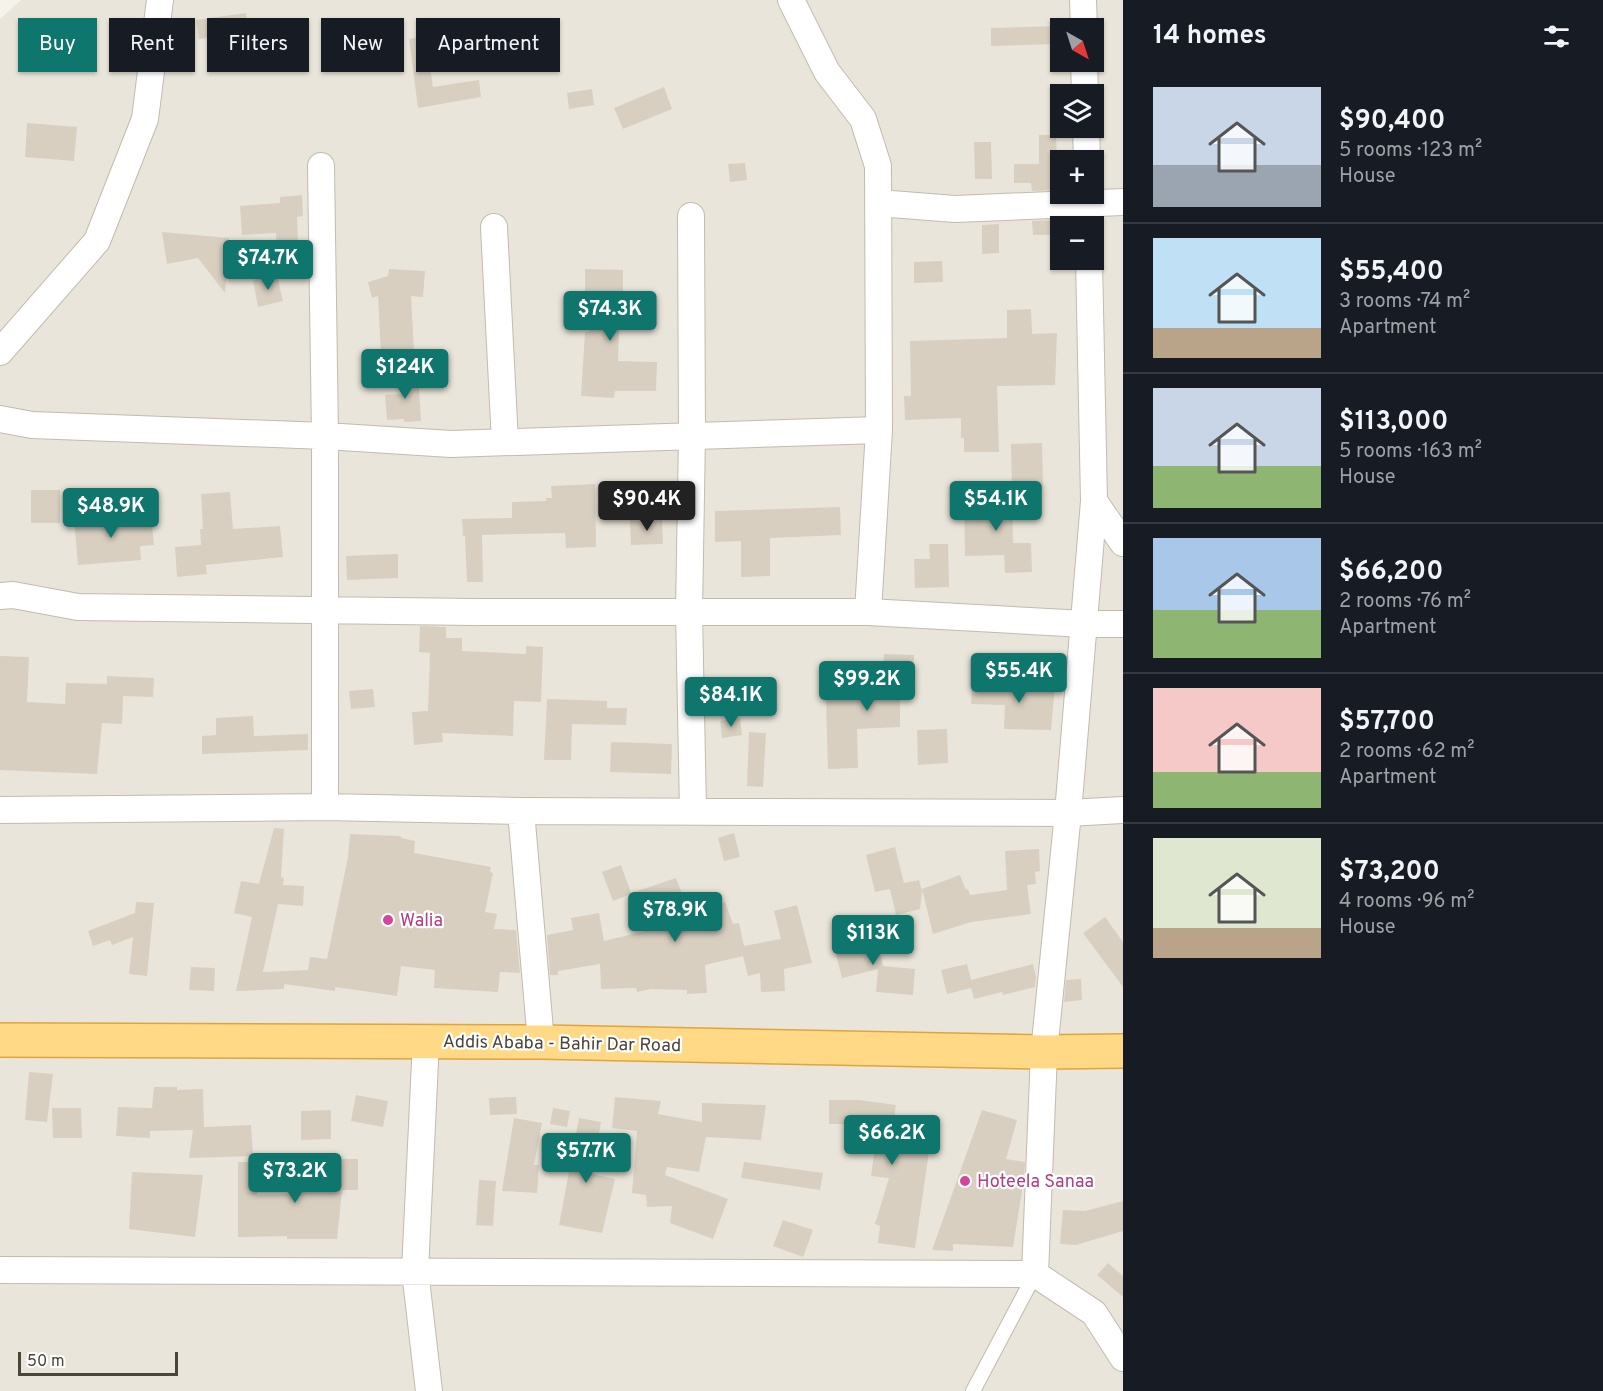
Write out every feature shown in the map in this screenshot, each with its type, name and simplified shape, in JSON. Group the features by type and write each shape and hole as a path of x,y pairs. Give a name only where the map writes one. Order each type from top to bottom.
{"highway":[{"name":"Addis Ababa - Bahir Dar Road","path":"0,1040 541,1042 1044,1052 1123,1051"}],"street":[{"path":"0,352 97,241 145,119 160,0"},
{"path":"791,0 827,72 863,120 878,166 879,430 868,612"},
{"path":"1083,0 1084,18"},
{"path":"321,166 325,436 325,807"},
{"path":"878,203 956,209 1088,207 1123,202"},
{"path":"691,216 692,435 689,612 693,810"},
{"path":"494,226 505,442"},
{"path":"1035,1274 1044,1052 1068,813 1094,501 1089,270"},
{"path":"0,419 32,425 325,436 451,444 879,430"},
{"path":"1094,501 1123,543"},
{"path":"0,596 13,595 78,607 868,612 1123,624"},
{"path":"0,810 325,807 521,811 1068,813 1123,810"},
{"path":"521,811 541,1042"},
{"path":"426,1041 415,1271 429,1391"},
{"path":"0,1270 1035,1274 1094,1313 1123,1358"}],"lane":[{"path":"973,1391 1035,1274"}],"shaded area":[{"path":"21,0 1123,0 1123,1391 0,1391 0,19"}],"building":[{"path":"246,13 247,18 210,18"},
{"path":"207,18 207,38 199,39 196,20"},
{"path":"1050,26 1050,44 991,46 991,28"},
{"path":"416,38 416,72 431,72 433,87 479,80 481,97 418,108 409,39"},
{"path":"664,87 672,109 623,129 614,108"},
{"path":"592,89 594,105 569,109 567,93"},
{"path":"27,123 77,127 74,161 25,157"},
{"path":"1039,135 1050,135 1050,138 1056,138 1057,150 1050,150 1050,190 1032,191 1031,183 1014,183 1014,164 1039,164"},
{"path":"974,142 991,142 992,179 975,179"},
{"path":"745,163 747,180 730,182 728,164"},
{"path":"302,195 303,216 297,217 299,265 278,267 276,233 242,235 240,206 280,203 280,197"},
{"path":"1050,220 1050,235 1033,235 1032,221"},
{"path":"999,224 999,253 982,254 982,225"},
{"path":"162,232 229,238 225,293 198,258 167,264"},
{"path":"942,261 943,282 914,283 914,262"},
{"path":"389,269 425,271 423,297 411,296 414,353 381,355 378,296 372,298 368,282 388,276"},
{"path":"585,269 623,270 623,304 620,303 618,361 657,362 656,391 615,391 614,398 581,396 585,332 589,332 590,296 585,296"},
{"path":"277,275 283,301 258,307 253,280"},
{"path":"1031,309 1032,334 1057,333 1055,385 997,386 999,452 964,452 961,418 905,420 904,396 911,396 910,341 1007,338 1007,310"},
{"path":"418,372 421,421 387,420 385,395 402,394 401,373"},
{"path":"1042,443 1043,489 1012,490 1011,444"},
{"path":"595,484 596,547 566,548 565,533 482,535 483,582 467,582 462,519 512,518 512,502 546,501 546,498 552,498 551,486"},
{"path":"31,490 60,490 60,523 31,523"},
{"path":"230,492 233,529 280,526 283,557 206,565 207,574 177,577 175,547 201,545 200,529 203,529 201,494"},
{"path":"981,492 1012,492 1013,543 1031,543 1032,572 1005,573 1004,555 965,556 964,506 981,505"},
{"path":"840,507 841,535 770,538 770,576 741,577 741,541 715,542 715,511"},
{"path":"138,514 138,527 152,526 154,545 140,546 141,560 78,565 74,519"},
{"path":"662,518 663,544 631,545 630,519"},
{"path":"929,544 948,544 949,587 915,588 914,559 930,559"},
{"path":"398,554 398,578 347,580 346,556"},
{"path":"420,626 446,627 446,638 462,638 462,651 526,654 526,646 543,647 541,702 514,701 513,736 442,733 443,742 414,745 412,712 428,711 430,653 419,652"},
{"path":"884,654 914,655 913,693 900,693 900,727 857,729 858,768 828,769 826,699 882,697"},
{"path":"0,656 29,657 27,702 65,704 66,683 107,684 107,676 154,678 153,697 123,696 122,724 102,723 97,774 0,770"},
{"path":"972,684 1055,687 1051,730 1004,729 1005,705 971,704"},
{"path":"373,689 375,707 351,709 349,691"},
{"path":"547,699 607,701 607,708 627,708 626,725 572,724 571,760 544,760"},
{"path":"253,716 254,736 308,734 308,750 202,754 202,736 216,735 216,718"},
{"path":"740,718 742,735 722,738 720,721"},
{"path":"947,729 948,763 918,765 917,730"},
{"path":"749,732 766,733 763,787 747,786"},
{"path":"611,742 672,744 671,774 610,772"},
{"path":"274,828 284,829 281,877 284,878 283,885 304,886 303,906 278,904 263,972 308,970 310,957 327,959 348,857 350,834 401,836 401,838 415,841 414,853 491,867 490,872 493,873 485,912 497,914 494,929 516,930 520,973 500,972 498,992 434,988 435,970 401,966 397,996 335,987 335,991 284,984 284,989 236,991 252,917 234,913 241,881 259,884"},
{"path":"734,833 740,857 724,861 718,838"},
{"path":"895,847 904,883 919,880 922,891 920,909 896,915 890,889 875,892 866,855"},
{"path":"1039,849 1040,871 1035,872 1036,884 1027,885 1031,914 971,922 933,934 922,889 960,875 970,895 1007,890 1005,851"},
{"path":"621,865 631,893 676,878 689,912 702,908 703,910 725,902 733,924 739,923 744,946 781,939 774,911 797,905 812,963 784,969 785,991 761,992 760,973 748,976 743,956 705,965 707,993 687,994 687,990 651,989 637,992 636,988 601,989 600,964 558,971 558,975 550,975 547,935 573,930 571,918 599,913 604,941 645,931 631,894 613,901 602,872"},
{"path":"136,902 154,903 147,976 129,974 133,937 112,945 110,940 93,946 88,931 135,913"},
{"path":"1105,917 1123,942 1123,987 1083,933"},
{"path":"862,928 868,951 879,948 883,966 915,969 913,995 876,992 878,969 842,978 835,951 849,947 845,932"},
{"path":"967,964 971,980 1033,964 1036,977 1035,987 974,999 971,988 947,994 941,970"},
{"path":"191,967 215,968 214,991 189,990"},
{"path":"1081,979 1082,1000 1064,1002 1066,980"},
{"path":"29,1072 53,1074 47,1122 25,1120"},
{"path":"154,1087 177,1087 177,1090 203,1089 204,1127 251,1125 253,1156 189,1158 193,1130 150,1131 150,1138 116,1136 118,1107 152,1108"},
{"path":"356,1095 388,1101 383,1127 351,1121"},
{"path":"516,1097 517,1114 490,1115 489,1098"},
{"path":"615,1097 661,1101 658,1114 702,1122 702,1103 766,1105 761,1140 706,1137 699,1172 667,1167 665,1175 728,1199 713,1239 670,1223 672,1206 647,1207 646,1195 632,1193 637,1131 612,1128"},
{"path":"829,1100 859,1100 896,1105 893,1126 932,1131 915,1248 878,1243 880,1226 875,1224 889,1178 871,1176 876,1140 862,1138 864,1124 829,1124"},
{"path":"52,1108 81,1108 82,1138 53,1138"},
{"path":"553,1108 570,1111 567,1127 550,1124"},
{"path":"331,1110 331,1139 301,1140 301,1111"},
{"name":"Hoteela Sanaa","path":"982,1110 1017,1120 1006,1159 1025,1162 1013,1247 953,1244 953,1251 932,1250"},
{"path":"514,1118 542,1123 534,1165 539,1165 537,1193 502,1191"},
{"path":"579,1118 601,1122 592,1174 615,1179 602,1233 559,1225"},
{"path":"332,1159 358,1159 358,1190 342,1190 337,1239 287,1239 287,1236 238,1237 238,1162 256,1162 257,1195 297,1194 297,1177 330,1176"},
{"path":"744,1162 823,1173 820,1190 741,1178"},
{"path":"132,1172 203,1175 195,1237 129,1229"},
{"path":"479,1180 496,1181 493,1226 476,1225"},
{"path":"1123,1201 1123,1231 1076,1245 1060,1244 1063,1210 1085,1211"},
{"path":"783,1220 813,1230 803,1257 773,1246"},
{"path":"1108,1263 1123,1276 1123,1297 1097,1275"}],"place":[{"name":"Walia","path":"388,920"},
{"name":"Hoteela Sanaa","path":"965,1181"}]}
